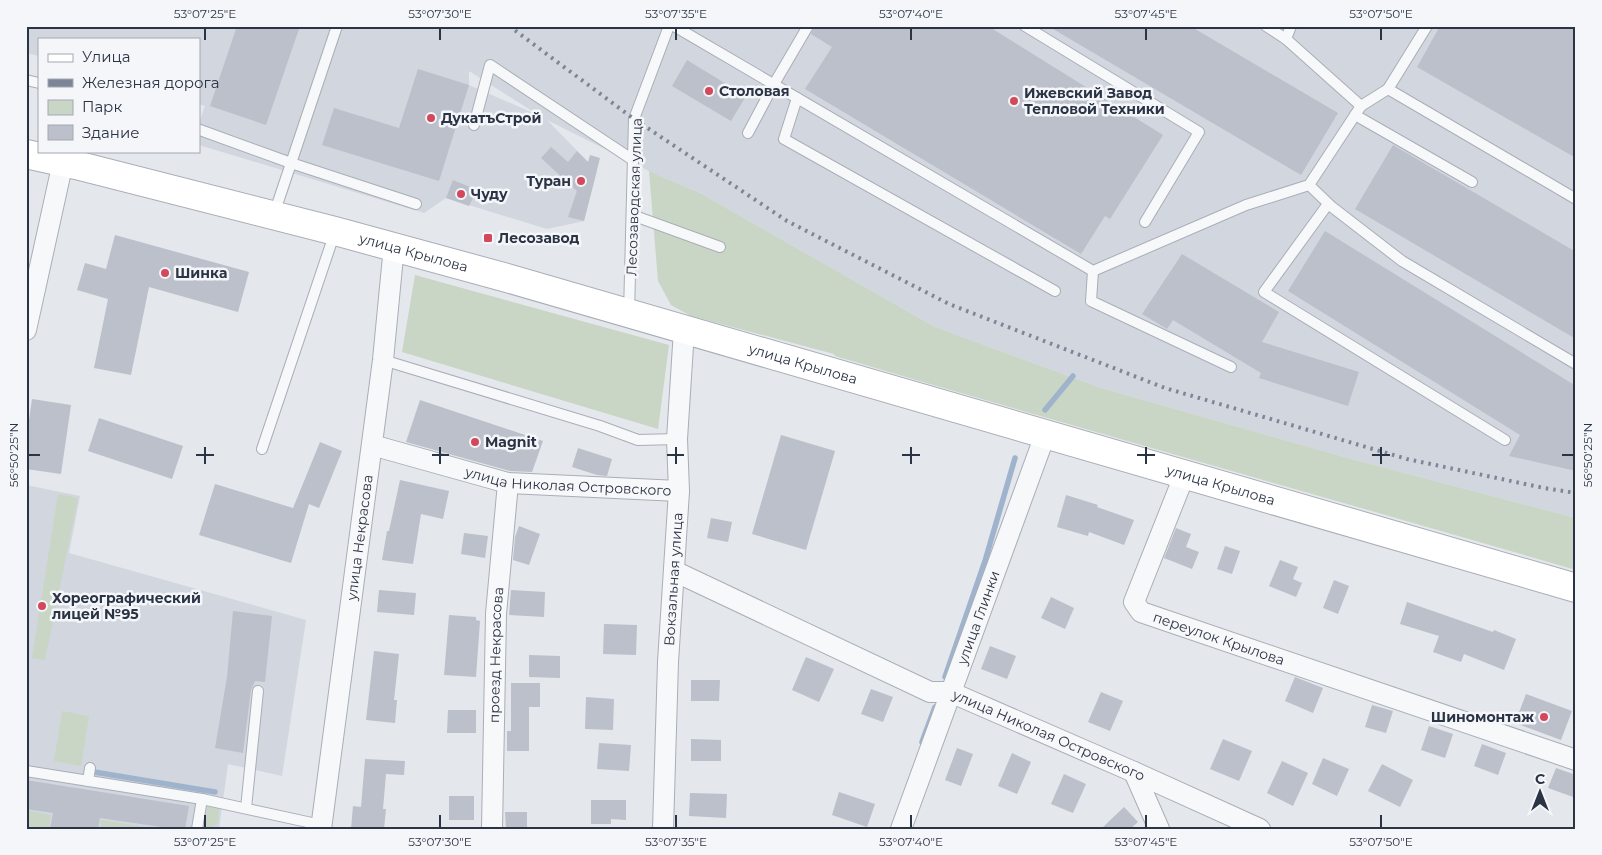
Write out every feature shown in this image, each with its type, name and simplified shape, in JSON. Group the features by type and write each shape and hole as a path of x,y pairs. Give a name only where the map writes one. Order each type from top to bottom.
{"main road":[{"name":"улица Крылова","path":"26,154 72,160 394,246 1576,588"}],"street":[{"path":"26,330 72,160"},
{"name":"улица Некрасова","path":"321,827 383,360 394,246"},
{"name":"Вокзальная улица","path":"663,829 668,662 679,491 677,439 684,330"},
{"name":"улица Глинки","path":"901,829 1045,435"},
{"name":"улица Николая Островского","path":"372,445 508,483 679,491"},
{"name":"переулок Крылова","path":"1184,476 1134,602 1141,612 1576,760"},
{"name":"проезд Некрасова","path":"492,829 496,614 508,483"},
{"name":"улица Николая Островского","path":"674,571 930,692 950,692 1260,829"},
{"path":"1134,772 1159,829"}],"lane":[{"path":"274,215 337,26"},
{"name":"Лесозаводская улица","path":"630,314 634,119 670,26"},
{"path":"674,26 1093,271"},
{"path":"748,133 808,26"},
{"path":"1025,26 1199,132 1145,222"},
{"path":"1266,26 1286,39 1358,111 1472,182"},
{"path":"1286,39 1291,26"},
{"path":"1093,271 1246,205 1310,185 1358,111 1388,89 1426,26"},
{"path":"474,125 490,65 633,160"},
{"path":"1388,89 1576,199"},
{"path":"797,98 784,139 1055,291"},
{"path":"200,130 291,163 416,204"},
{"path":"1310,185 1328,204 1402,261 1576,364"},
{"path":"1328,204 1264,292 1393,373 1505,440"},
{"path":"632,215 720,247"},
{"path":"262,449 335,231"},
{"path":"1093,271 1091,301 1230,367"},
{"path":"383,360 600,426 638,440 677,439"},
{"path":"246,808 258,691"},
{"path":"88,781 90,768"},
{"path":"26,771 202,799 321,827"},
{"path":"197,829 202,799"}],"shaded area":[{"path":"26,26 1576,26 1576,518 1355,460 1101,388 935,327 702,194 649,171 547,120 597,171 584,221 547,229 446,198 424,213 200,145 200,120 205,106 200,104 200,38 38,38 38,56 26,53","holes":["469,71 540,116 469,85"]},
{"path":"26,485 80,496 69,553 306,620 282,776 228,764 219,829 26,829"}],"green space":[{"path":"649,171 702,194 935,327 1101,388 1355,460 1576,518 1576,570 927,383 835,356 834,354 691,316 671,305 658,281"},
{"path":"415,275 669,345 658,429 402,352"},
{"path":"58,494 78,498 45,660 32,658"},
{"path":"62,711 89,716 81,766 54,761"},
{"path":"208,803 219,805 218,823 210,829 204,829"},
{"path":"26,810 51,815 49,829 26,829"},
{"path":"101,820 158,829 100,829"}],"building":[{"path":"237,26 300,26 266,125 210,106"},
{"name":"Ижевский Завод Тепловой Техники","path":"815,26 988,26 1163,135 1110,219 1105,216 1081,254 805,89 832,47 811,34"},
{"path":"1048,26 1190,26 1338,113 1301,175"},
{"path":"1440,26 1576,26 1576,158 1417,67"},
{"name":"Столовая","path":"687,60 746,96 731,121 672,86"},
{"name":"ДукатъСтрой","path":"418,69 469,85 439,181 322,145 334,108 399,128"},
{"path":"1393,145 1576,252 1576,339 1355,209"},
{"name":"Туран","path":"551,147 568,162 577,151 588,162 590,155 600,158 584,221 568,217 577,191 541,158"},
{"name":"Чуду","path":"453,180 477,190 469,206 446,198"},
{"path":"1325,231 1576,386 1576,471 1509,456 1520,435 1288,291"},
{"name":"Шинка","path":"115,235 249,272 238,312 149,287 131,375 94,368 108,299 77,290 85,263 106,269"},
{"path":"1182,254 1279,312 1262,342 1359,372 1348,406 1259,378 1261,373 1173,320 1167,329 1142,314"},
{"path":"32,399 71,405 61,474 26,469 26,441"},
{"name":"Magnit","path":"420,400 543,441 532,472 510,471 406,442"},
{"path":"99,418 183,446 172,479 88,451"},
{"path":"781,435 835,451 806,550 752,534"},
{"path":"320,442 342,451 319,508 309,504 291,563 199,535 215,484 293,508"},
{"path":"578,448 612,459 607,476 597,475 572,467"},
{"path":"400,480 449,491 443,519 421,514 413,564 382,560"},
{"path":"1066,495 1098,505 1097,507 1134,520 1124,545 1089,532 1088,536 1057,527"},
{"path":"711,518 732,522 728,542 707,538"},
{"path":"519,526 540,534 529,565 513,560 515,537"},
{"path":"1176,528 1191,534 1186,547 1199,552 1192,569 1164,558"},
{"path":"464,533 488,536 485,558 461,554"},
{"path":"1225,546 1240,551 1232,574 1217,569"},
{"path":"1280,560 1298,567 1293,579 1302,583 1296,597 1269,586"},
{"path":"1334,580 1349,586 1338,614 1323,608"},
{"path":"379,590 416,593 414,615 377,612"},
{"path":"511,590 545,592 544,617 509,615"},
{"path":"1051,597 1074,608 1065,629 1041,618"},
{"path":"1407,602 1516,639 1504,670 1464,654 1461,662 1433,652 1439,636 1400,624"},
{"path":"233,611 272,616 265,682 255,681 251,690 243,753 215,748 227,677"},
{"path":"449,615 476,617 476,620 480,621 476,677 444,675"},
{"path":"604,624 637,625 636,655 603,654"},
{"path":"990,646 1016,656 1007,679 981,669"},
{"path":"374,651 399,654 394,700 397,700 395,723 366,720"},
{"path":"529,655 560,656 560,678 529,677"},
{"path":"806,657 834,669 819,702 792,690"},
{"path":"1295,677 1323,688 1313,713 1285,701"},
{"path":"691,680 720,680 719,701 691,701"},
{"path":"511,683 540,683 540,707 529,707 529,751 507,751 507,731 511,731"},
{"path":"871,689 893,697 883,722 861,714"},
{"path":"1101,692 1123,701 1110,731 1088,722"},
{"name":"Шиномонтаж","path":"1526,694 1572,711 1561,740 1515,723"},
{"path":"586,697 614,699 613,730 585,729"},
{"path":"1372,705 1393,711 1386,733 1365,727"},
{"path":"448,710 476,710 476,733 447,733"},
{"path":"1429,726 1453,734 1445,758 1421,750"},
{"path":"691,739 721,740 721,761 691,761"},
{"path":"1223,739 1252,751 1239,781 1210,769"},
{"path":"599,743 631,745 629,771 597,769"},
{"path":"1482,744 1506,753 1498,775 1474,766"},
{"path":"957,748 973,754 961,786 945,780"},
{"path":"1012,753 1031,762 1017,794 998,786"},
{"path":"1323,758 1349,769 1337,796 1312,784"},
{"path":"365,759 405,761 404,775 386,774 383,809 386,809 384,829 351,829 353,806 361,807"},
{"path":"1282,761 1308,773 1293,806 1267,793"},
{"path":"1382,764 1413,780 1400,807 1368,791"},
{"path":"1556,768 1576,775 1576,798 1548,788"},
{"path":"1064,774 1086,784 1073,813 1051,804"},
{"path":"26,780 189,806 185,829 161,829 161,827 100,818 98,829 50,829 53,813 26,809"},
{"path":"839,792 875,804 867,827 832,815"},
{"path":"690,793 727,794 726,818 689,816"},
{"path":"449,796 474,796 474,820 449,820"},
{"path":"591,800 626,800 626,820 611,819 611,824 591,824"},
{"path":"1124,807 1138,822 1130,829 1101,829"},
{"path":"505,812 527,812 527,829 506,829"}],"waterway":[{"path":"1045,410 1073,376"},
{"path":"945,677 985,561 1015,458"},
{"path":"922,742 935,707"},
{"path":"94,772 215,792"}],"railway":[{"path":"509,26 634,119 787,221 949,304 1165,388 1407,459 1576,493"}],"place":[{"name":"Столовая","path":"709,91"},
{"name":"Ижевский Завод Тепловой Техники","path":"1014,101"},
{"name":"ДукатъСтрой","path":"431,118"},
{"name":"Туран","path":"581,181"},
{"name":"Чуду","path":"461,194"},
{"name":"Лесозавод","path":"488,238"},
{"name":"Шинка","path":"165,273"},
{"name":"Magnit","path":"475,442"},
{"name":"Хореографический лицей №95","path":"42,606"},
{"name":"Шиномонтаж","path":"1544,717"}]}
